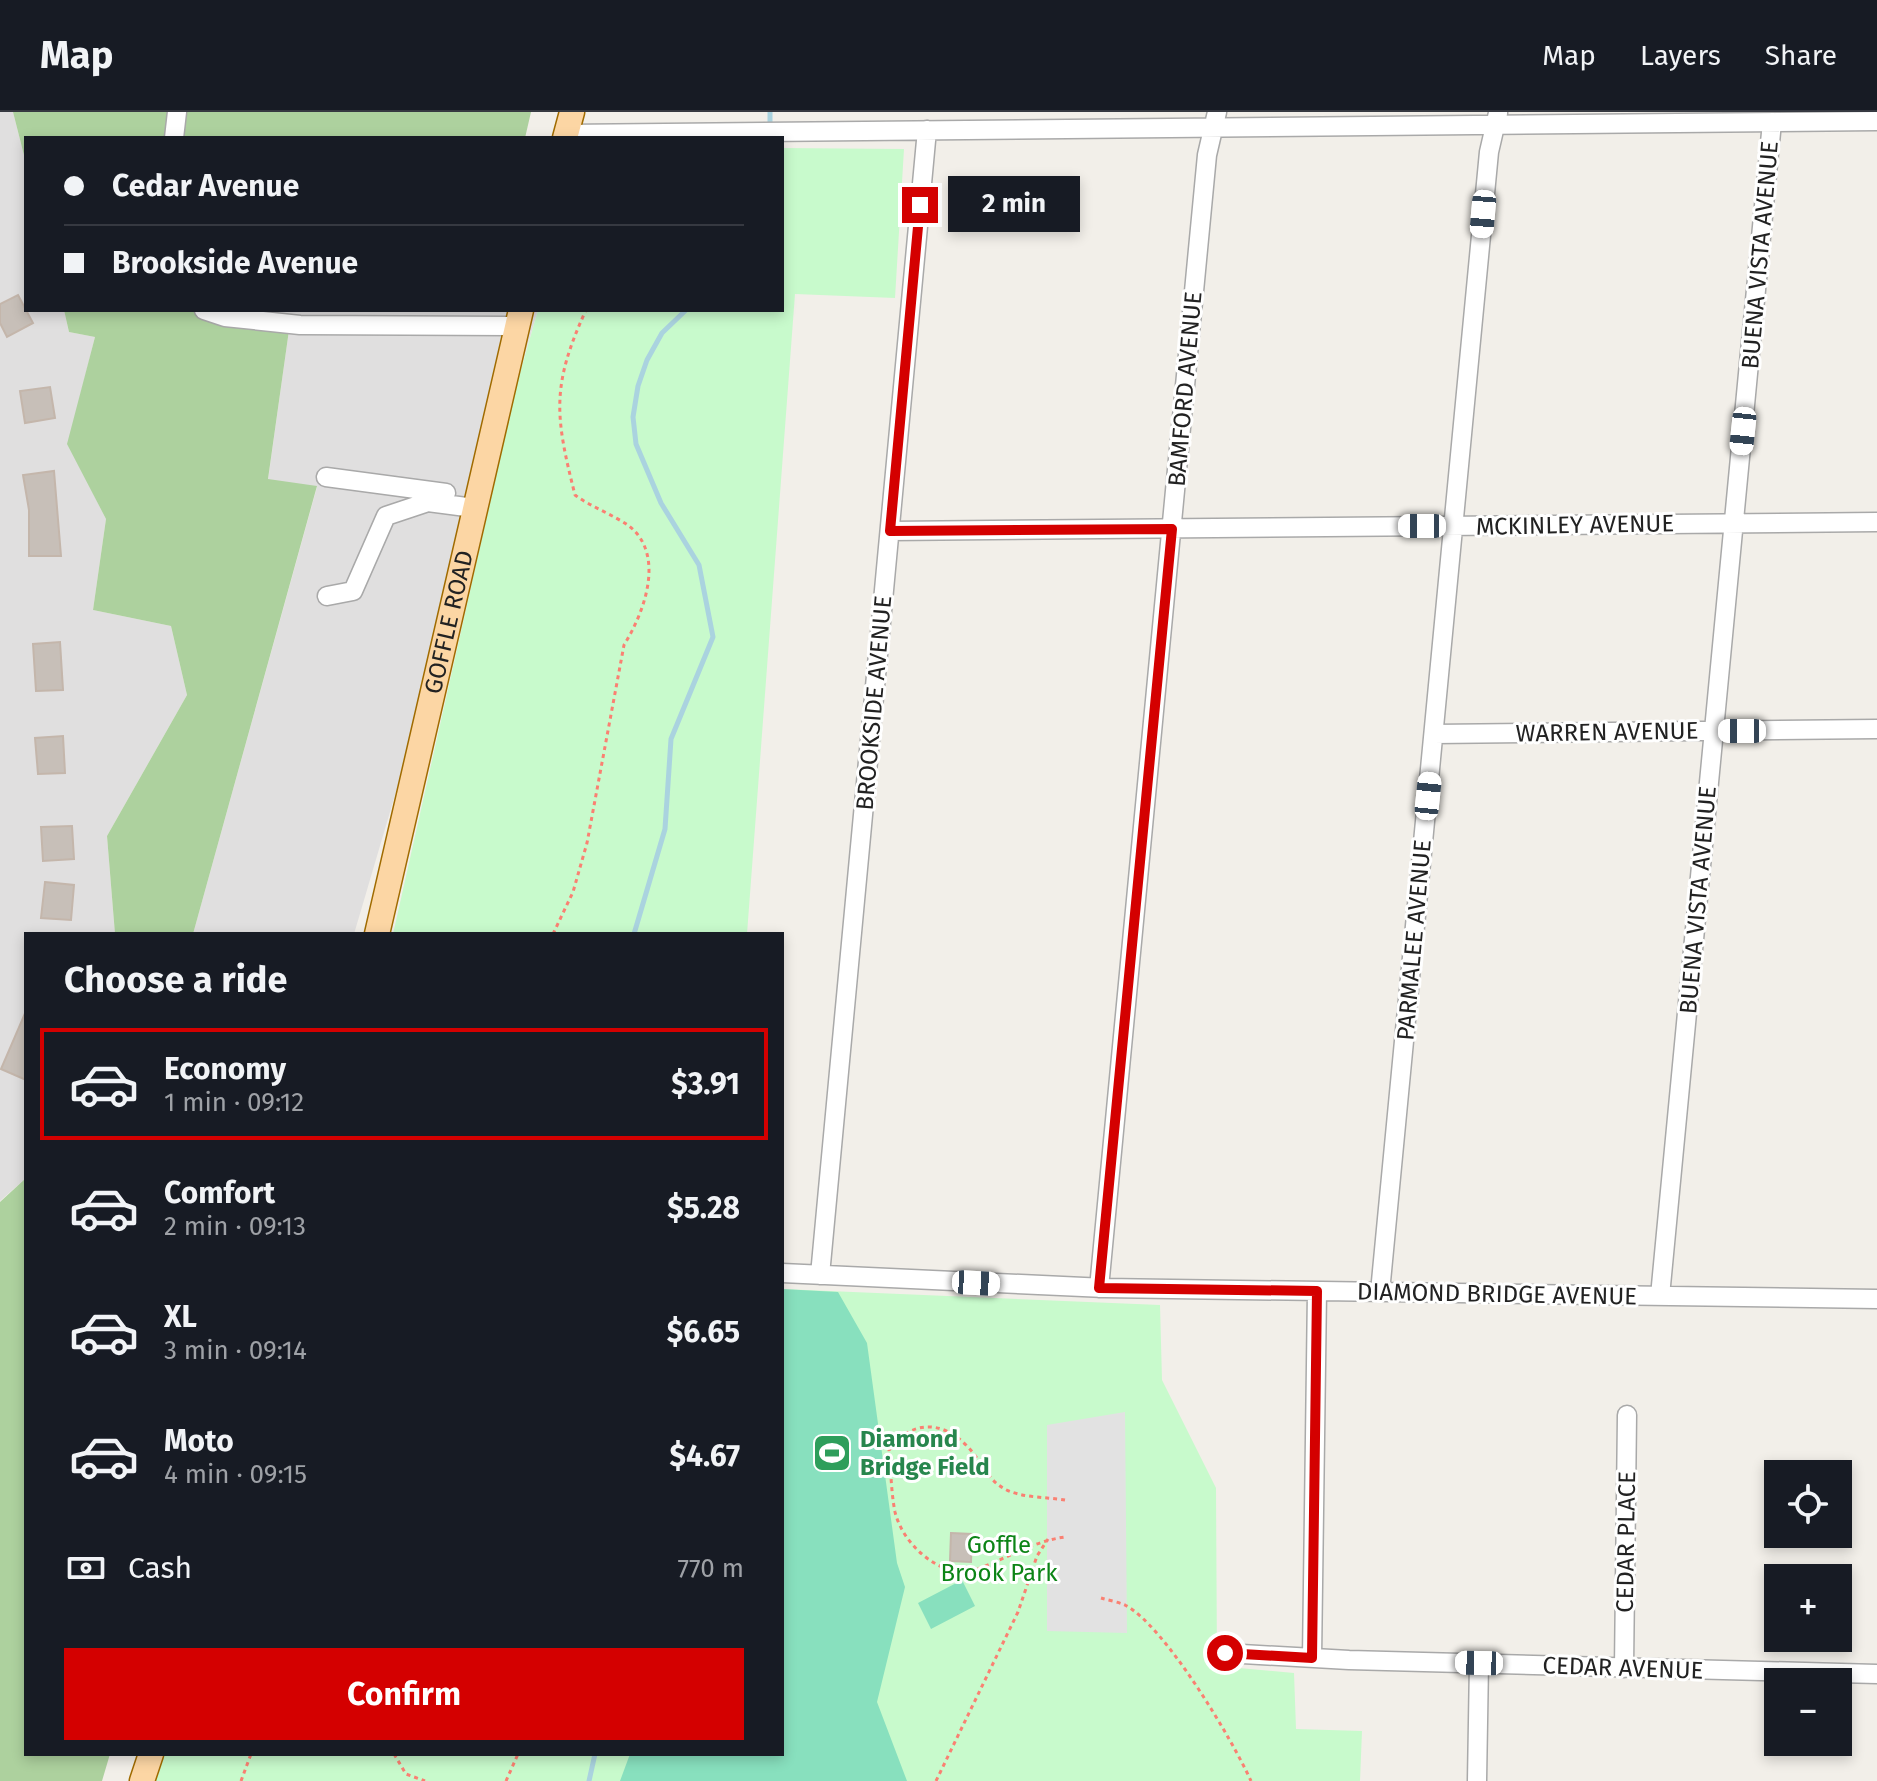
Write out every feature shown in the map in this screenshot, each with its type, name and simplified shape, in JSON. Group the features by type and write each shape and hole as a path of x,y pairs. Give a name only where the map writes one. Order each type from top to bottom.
{"main road":[{"name":"GOFFLE ROAD","path":"377,932 519,318"},
{"path":"142,1781 150,1756"}],"street":[{"path":"174,136 177,112"},
{"path":"568,128 733,132 927,130 1214,120 1496,118 1772,122 1812,117 1877,121"},
{"name":"PARMALEE AVENUE","path":"1380,1292 1453,526 1496,118"},
{"name":"BAMFORD AVENUE","path":"1099,1288 1214,120"},
{"name":"BUENA VISTA AVENUE","path":"1660,1296 1772,122"},
{"name":"BROOKSIDE AVENUE","path":"820,1275 927,130"},
{"path":"210,312 225,317 300,325 519,318"},
{"path":"326,477 475,502"},
{"path":"327,596 353,591 386,516 428,502 475,502"},
{"name":"MCKINLEY AVENUE","path":"890,531 1877,522"},
{"name":"WARREN AVENUE","path":"1434,734 1877,729"},
{"name":"DIAMOND BRIDGE AVENUE","path":"784,1273 1099,1288 1877,1299"},
{"path":"1312,1658 1317,1291"},
{"name":"CEDAR PLACE","path":"1624,1668 1627,1415"},
{"name":"CEDAR AVENUE","path":"1225,1653 1877,1674"},
{"path":"1477,1781 1479,1663"}],"path":[{"path":"554,932 573,892 587,843 624,645 640,619 648,584 648,556 630,527 575,495 563,446 559,397 566,354 585,312"},
{"path":"1065,1500 1007,1491 990,1478 967,1445 942,1429 922,1425 900,1435 889,1450 895,1513 906,1537 946,1570 974,1570 1048,1539 1065,1537"},
{"path":"936,1781 1018,1612 1037,1556 1048,1539"},
{"path":"1101,1598 1126,1606 1174,1654 1237,1749 1251,1781"},
{"path":"241,1781 250,1756"},
{"path":"395,1756 406,1774 425,1781"},
{"path":"506,1781 517,1756"}],"shaded area":[{"path":"0,112 13,112 24,155 24,312 64,312 69,332 95,337 68,444 106,519 93,610 171,626 187,695 107,836 115,932 24,932 24,1180 0,1201"},
{"path":"252,312 537,312 355,932 194,932 317,487 268,480 290,323"},
{"path":"1125,1412 1127,1633 1047,1631 1047,1425"}],"green space":[{"path":"13,112 531,112 525,136 24,136 24,155"},
{"path":"784,148 904,149 895,298 795,294 747,932 393,932 516,387 537,312 784,312"},
{"path":"64,312 252,312 290,323 268,479 317,486 194,932 115,932 107,836 187,695 171,626 93,610 106,519 67,444 95,337 69,332"},
{"path":"24,1180 24,1756 109,1756 102,1781 0,1781 0,1202"},
{"name":"Goffle Brook Park","path":"784,1289 1160,1305 1162,1380 1216,1488 1217,1666 1294,1673 1296,1729 1362,1731 1360,1781 153,1781 161,1756 784,1756"},
{"name":"Diamond Bridge Field","path":"784,1289 838,1292 867,1343 897,1563 905,1587 877,1702 907,1781 620,1781 629,1756 784,1756"},
{"path":"962,1580 975,1606 931,1629 918,1603"}],"building":[{"path":"18,295 24,312 27,312 33,323 7,337 0,323 0,304"},
{"path":"50,387 55,418 25,423 20,391"},
{"path":"54,471 61,556 29,556 29,510 23,475"},
{"path":"60,642 63,690 36,691 33,644"},
{"path":"63,736 65,773 38,774 35,738"},
{"path":"72,826 74,859 43,861 41,827"},
{"path":"45,882 74,885 71,920 41,918"},
{"path":"24,1016 24,1079 1,1069"},
{"path":"951,1533 972,1534 971,1562 950,1561"}],"waterway":[{"path":"770,112 770,127"},
{"path":"635,932 665,829 671,739 713,637 699,565 661,503 636,444 633,417 638,386 647,360 662,333 684,312"},
{"path":"589,1781 595,1756"}],"place":[{"name":"Diamond Bridge Field","path":"832,1453"}],"route":[{"path":"920,205 890,531 1172,529 1099,1288 1317,1291 1312,1658 1225,1653"}]}
